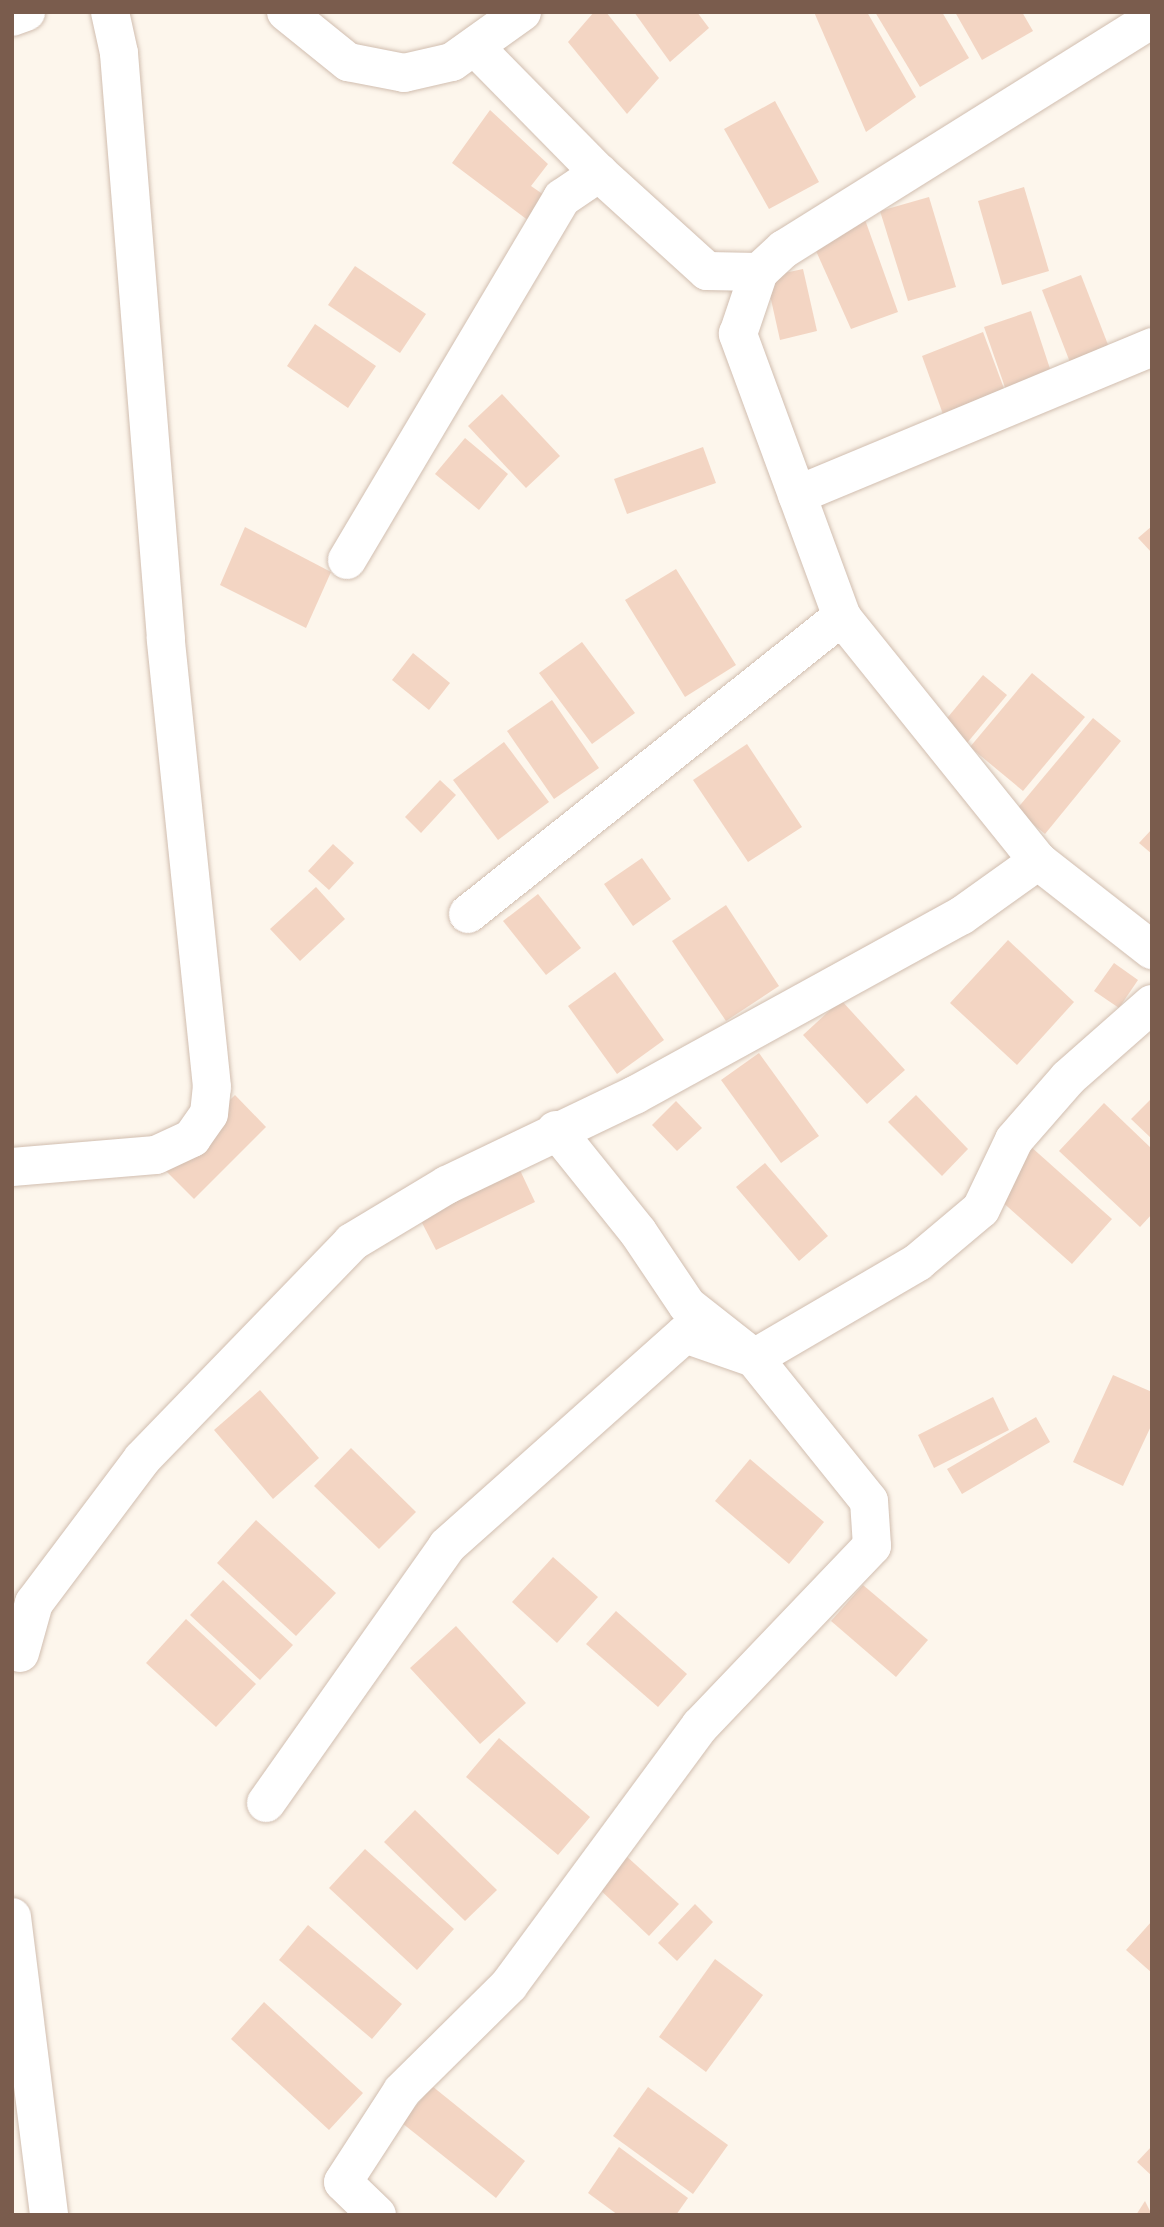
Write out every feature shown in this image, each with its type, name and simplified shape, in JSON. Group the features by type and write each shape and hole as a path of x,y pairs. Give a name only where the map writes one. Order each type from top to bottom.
{"street":[{"path":"12,17 26,12"},
{"path":"12,1167 156,1155 192,1138 209,1114 212,1087 166,639 119,53 110,12"},
{"path":"286,12 348,62 404,73 452,62 522,12"},
{"path":"475,47 599,173 707,271 759,272 990,116 1152,19"},
{"path":"347,560 527,251 562,198 599,173"},
{"path":"759,272 738,334 842,617 1038,861 1152,950"},
{"path":"797,495 1152,347"},
{"path":"468,914 842,617"},
{"path":"20,1653 34,1603 142,1459 249,1342 352,1242 556,1130 635,1095 961,916 1038,861"},
{"path":"266,1803 447,1546 685,1334 754,1358 918,1262 981,1209 1014,1140 1068,1078 1152,1004"},
{"path":"377,2215 343,2182 402,2091 509,1985 700,1726 872,1546 869,1501 754,1358 687,1305 638,1232 556,1130"},
{"path":"12,1917 49,2215"}],"building":[{"path":"594,12 606,12 659,78 627,114 568,42"},
{"path":"634,12 697,12 709,28 670,62"},
{"path":"814,12 867,12 916,97 866,132"},
{"path":"875,12 942,12 969,58 920,87"},
{"path":"955,12 1022,12 1033,31 982,60"},
{"path":"775,101 819,182 769,209 724,129"},
{"path":"490,110 548,164 531,186 544,195 529,221 452,163"},
{"path":"1024,187 1049,271 1002,285 978,201"},
{"path":"929,197 956,287 908,301 880,211"},
{"path":"863,214 898,312 851,329 812,242"},
{"path":"355,266 426,314 400,353 328,305"},
{"path":"803,269 817,331 780,340 766,277"},
{"path":"1081,275 1112,355 1073,370 1042,290"},
{"path":"1031,311 1054,381 1008,396 984,327"},
{"path":"315,324 376,366 348,408 287,366"},
{"path":"983,332 1006,394 944,417 922,356"},
{"path":"502,394 560,456 526,488 468,426"},
{"path":"465,438 508,474 479,510 435,474"},
{"path":"703,447 716,483 627,514 614,479"},
{"path":"1152,526 1152,553 1138,538"},
{"path":"245,527 331,572 306,628 220,585"},
{"path":"676,569 736,665 685,697 625,600"},
{"path":"582,642 635,713 592,744 539,673"},
{"path":"413,653 450,683 429,710 392,680"},
{"path":"1032,673 1085,717 1023,791 970,747"},
{"path":"983,675 1007,695 962,749 938,729"},
{"path":"552,700 599,768 554,799 507,731"},
{"path":"1093,718 1121,741 1045,834 1016,810"},
{"path":"504,742 549,802 498,840 453,780"},
{"path":"747,744 802,827 748,862 693,780"},
{"path":"440,780 456,795 421,833 405,817"},
{"path":"1152,829 1152,854 1139,843"},
{"path":"333,844 354,863 329,890 308,871"},
{"path":"642,858 671,899 633,926 604,884"},
{"path":"316,887 345,919 300,961 270,929"},
{"path":"538,894 581,948 546,975 503,921"},
{"path":"726,905 779,986 726,1021 672,941"},
{"path":"1008,940 1074,1002 1017,1065 950,1003"},
{"path":"1114,963 1138,980 1119,1008 1094,991"},
{"path":"615,972 664,1040 617,1074 568,1006"},
{"path":"841,1000 905,1070 867,1104 803,1035"},
{"path":"759,1053 819,1136 781,1163 721,1080"},
{"path":"235,1095 266,1127 194,1199 162,1167"},
{"path":"916,1095 968,1149 942,1176 888,1122"},
{"path":"1152,1098 1152,1139 1131,1119"},
{"path":"676,1101 702,1128 677,1151 652,1125"},
{"path":"1104,1103 1152,1149 1152,1214 1140,1227 1059,1151"},
{"path":"1030,1146 1112,1219 1072,1264 990,1191"},
{"path":"765,1163 828,1236 799,1261 736,1187"},
{"path":"518,1166 535,1202 436,1250 418,1215"},
{"path":"1113,1375 1152,1392 1152,1424 1123,1486 1073,1462"},
{"path":"260,1390 319,1458 273,1499 214,1430"},
{"path":"993,1397 1009,1430 934,1468 918,1435"},
{"path":"1036,1417 1050,1442 962,1494 947,1469"},
{"path":"351,1448 416,1512 379,1549 314,1486"},
{"path":"750,1459 824,1522 789,1564 715,1501"},
{"path":"256,1520 336,1593 296,1636 217,1563"},
{"path":"553,1557 598,1597 557,1643 512,1602"},
{"path":"223,1580 293,1645 260,1680 190,1615"},
{"path":"863,1585 928,1640 896,1677 831,1621"},
{"path":"616,1611 687,1674 658,1707 586,1644"},
{"path":"186,1619 256,1684 216,1727 146,1663"},
{"path":"456,1626 526,1703 480,1744 410,1668"},
{"path":"499,1738 590,1817 558,1855 466,1777"},
{"path":"415,1810 497,1890 465,1921 384,1842"},
{"path":"365,1849 454,1929 417,1970 329,1888"},
{"path":"624,1854 679,1904 649,1936 595,1885"},
{"path":"695,1904 713,1922 677,1961 658,1943"},
{"path":"1152,1921 1152,1973 1126,1950"},
{"path":"308,1925 402,2004 372,2039 279,1960"},
{"path":"715,1959 763,1995 706,2072 659,2037"},
{"path":"264,2002 363,2093 329,2130 231,2039"},
{"path":"432,2086 525,2161 496,2198 402,2123"},
{"path":"648,2087 728,2145 693,2194 613,2136"},
{"path":"1152,2146 1152,2176 1137,2162"},
{"path":"619,2147 688,2198 676,2215 618,2215 588,2193"},
{"path":"1145,2201 1152,2215 1136,2215"}]}
